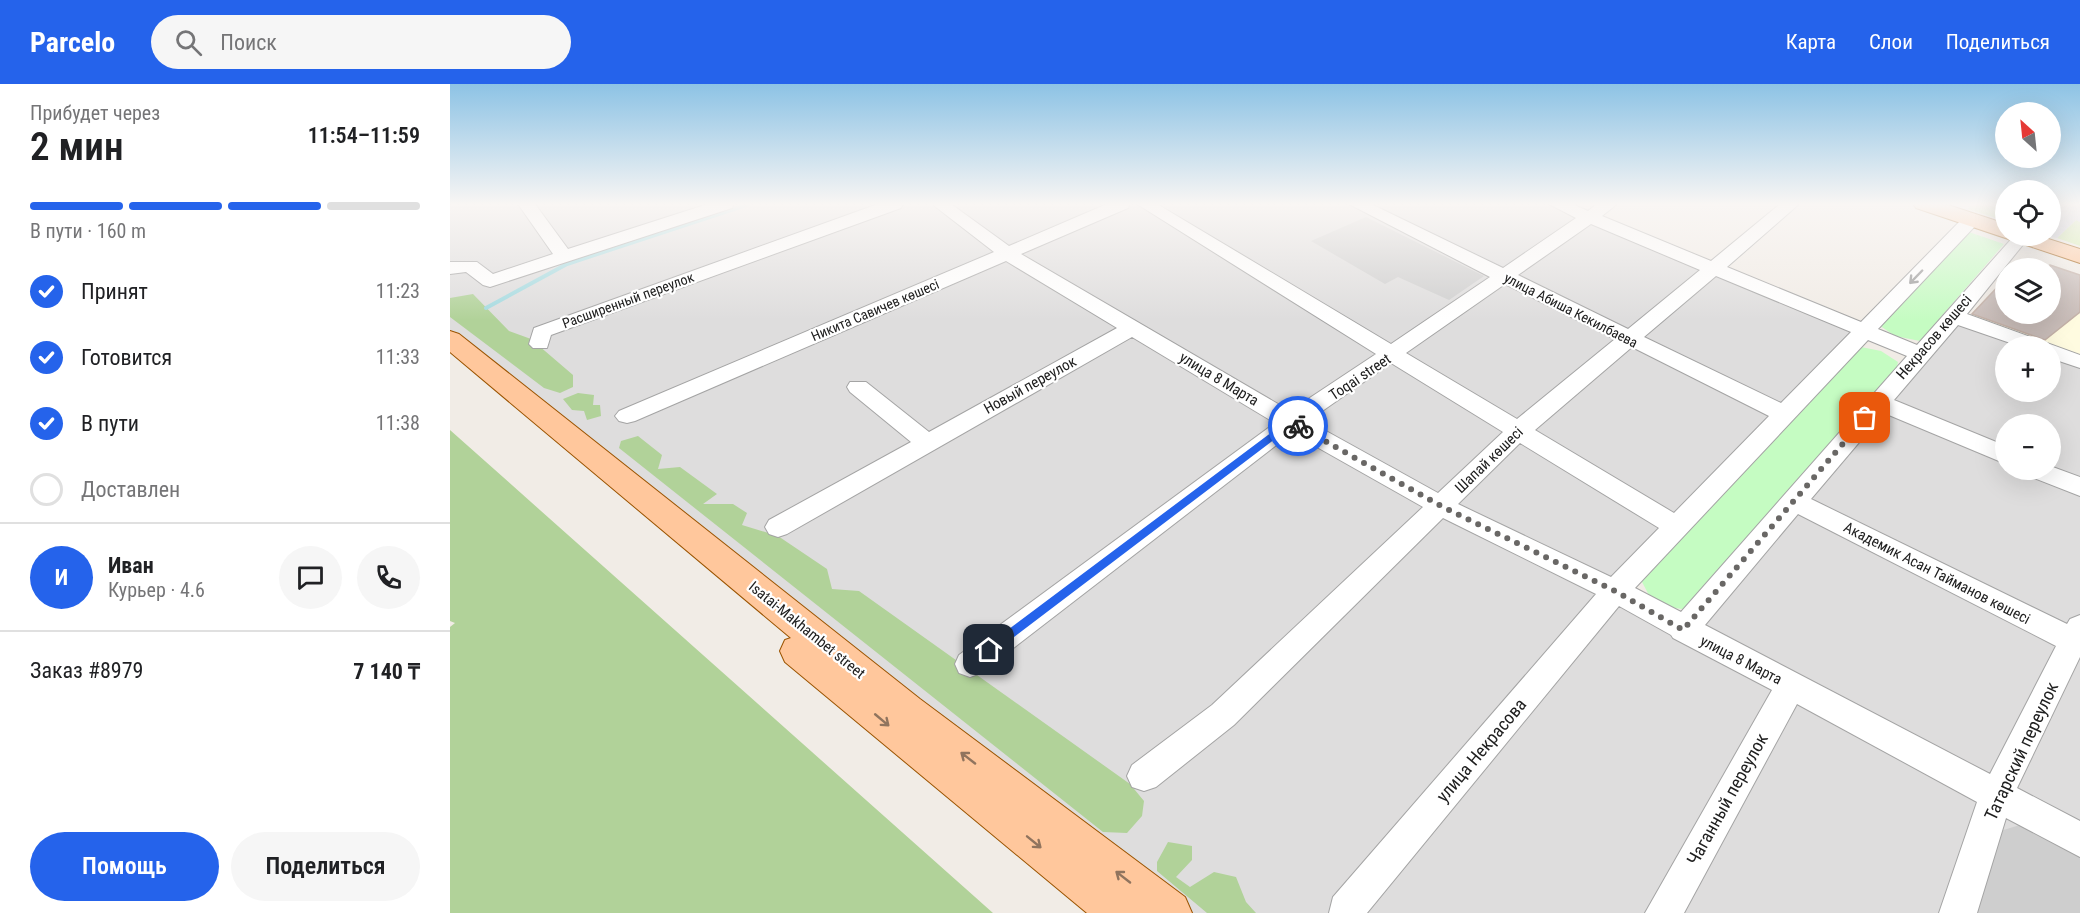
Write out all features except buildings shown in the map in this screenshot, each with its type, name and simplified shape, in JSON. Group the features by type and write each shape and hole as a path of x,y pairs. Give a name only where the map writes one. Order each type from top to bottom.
{"main road":[{"path":"2049,246 2080,256"},
{"name":"Isatai-Makhambet street","path":"450,339 906,711 1169,913"},
{"name":"Isatai-Makhambet street","path":"450,360 888,726 1123,913"}],"street":[{"path":"554,243 563,255"},
{"path":"450,268 470,266 490,281 602,243"},
{"name":"Расширенный переулок","path":"540,344 541,332 788,243"},
{"name":"улица 8 Марта","path":"993,243 1291,422 1441,506 1615,591 1683,630 2080,840"},
{"name":"Никита Савичев көшесі","path":"627,416 1034,243"},
{"path":"1208,243 1677,527"},
{"name":"улица Абиша Кекилбаева","path":"1436,243 1628,339 1786,414"},
{"name":"Toqai street","path":"970,664 1291,422 1555,243"},
{"path":"1651,243 1919,353"},
{"name":"Шапай көшесі","path":"1144,776 1223,715 1517,432 1744,243"},
{"path":"1615,591 1949,243"},
{"name":"Некрасов көшесі","path":"1683,630 1919,353 2005,257 2010,246"},
{"path":"1953,316 2010,336"},
{"name":"Новый переулок","path":"778,527 1134,327"},
{"path":"2061,355 2080,362"},
{"path":"858,387 927,443"},
{"path":"1879,402 1995,451"},
{"path":"2061,479 2080,487"},
{"name":"Академик Асан Тайманов көшесі","path":"1794,501 2078,637"},
{"name":"улица Некрасова","path":"1346,910 1615,591"},
{"name":"Татарский переулок","path":"1958,913 1996,796 2078,637"},
{"name":"Чаганный переулок","path":"1664,913 1791,686"}],"shaded area":[{"path":"450,243 1651,243 1864,330 1616,591 1683,630 1953,316 2010,336 1995,336 1995,402 2061,402 2061,355 2080,362 2080,913 1169,913 450,339"},
{"path":"1314,243 1417,243 1484,276 1449,300 1398,277 1385,284"},
{"path":"1995,289 1995,324 2061,324 2061,306 2080,314 2080,356 2061,349 2061,336 2026,336 1971,316"},
{"path":"2023,824 2080,855 2080,913 1973,913 1997,832"}],"green space":[{"path":"1955,243 1995,243 1995,246 2002,246 1920,341 1895,336 1879,325"},
{"path":"473,294 509,331 531,339 573,375 573,387 560,393 544,388 450,317 450,298"},
{"path":"1861,347 1881,351 1898,362 1896,371 1689,610 1654,605 1640,578"},
{"path":"578,393 594,395 593,405 600,405 601,416 587,420 584,411 572,410 563,399"},
{"path":"450,430 993,913 450,913 450,627 455,623 450,621"},
{"path":"638,436 662,455 658,469 680,467 717,494 703,504 733,504 747,513 742,525 778,536 827,569 832,589 859,591 1130,784 1144,801 1142,816 1127,833 1103,832 619,448 621,441"},
{"path":"1168,842 1192,846 1192,860 1176,877 1190,887 1214,872 1236,877 1246,902 1256,913 1207,913 1157,871 1157,862"}],"waterway":[{"path":"486,308 567,264 632,243"}],"way so far":[{"path":"1298,426 1441,506 1615,591 1683,630 1865,418"}],"route":[{"path":"989,650 1291,422 1298,426"}]}
